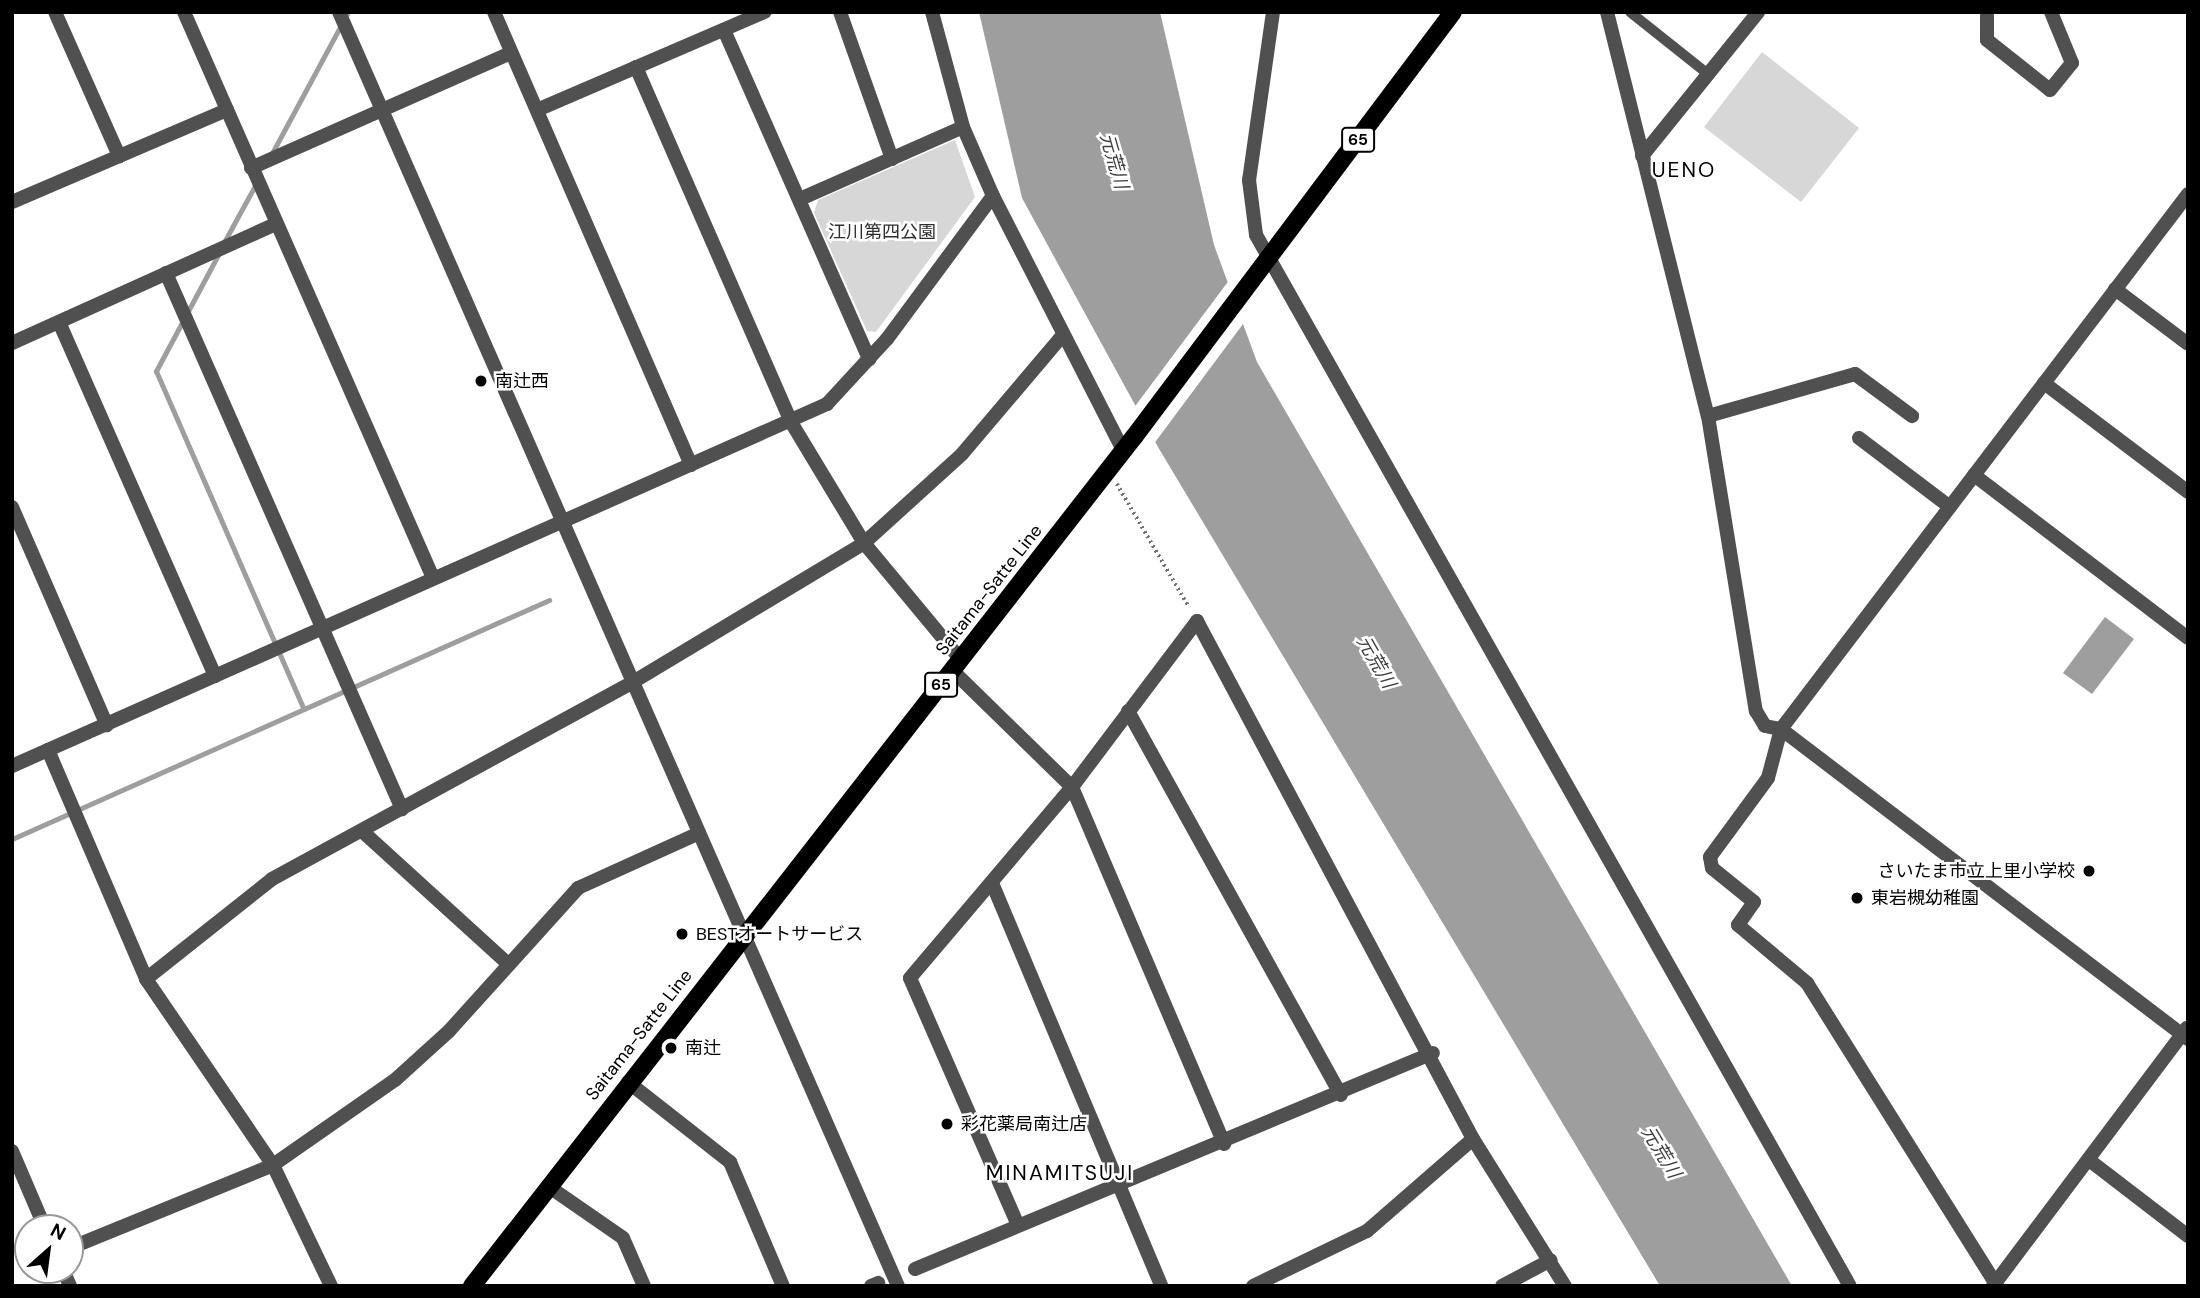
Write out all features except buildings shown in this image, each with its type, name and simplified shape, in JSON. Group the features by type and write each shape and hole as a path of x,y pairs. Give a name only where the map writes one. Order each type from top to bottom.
{"main road":[{"name":"Saitama-Satte Line","path":"472,1286 743,931 957,665 1109,469 1453,12"}],"street":[{"path":"55,12 119,156"},
{"path":"184,12 433,578"},
{"path":"339,12 898,1286"},
{"path":"494,12 691,465"},
{"path":"537,110 765,12"},
{"path":"840,12 892,159"},
{"path":"932,12 963,127 993,196 1063,335 1129,443"},
{"path":"1273,12 1249,180 1250,218 1265,263 1850,1286"},
{"path":"1607,12 1708,416 1756,711 1765,726 1781,729 2186,1033 1995,1285 1807,983 1738,925 1754,902 1712,868 1710,857 1768,778 1781,729 2115,289 2183,210 2188,194"},
{"path":"1642,156 1758,12"},
{"path":"1987,13 1987,40 2050,90 2072,63 2051,12"},
{"path":"724,30 869,359"},
{"path":"251,167 510,53"},
{"path":"636,68 791,422 863,543 957,665 1072,787 1224,1144"},
{"path":"12,202 226,110"},
{"path":"800,199 963,127"},
{"path":"12,765 827,404 869,359 993,196"},
{"path":"12,343 275,224"},
{"path":"166,273 402,809"},
{"path":"2115,289 2188,344"},
{"path":"59,321 215,676"},
{"path":"146,979 272,879 633,682 863,543 962,454 1063,335"},
{"path":"1708,416 1855,374 1912,416"},
{"path":"2044,383 2188,492"},
{"path":"1859,438 1950,507"},
{"path":"1974,475 2188,638"},
{"path":"12,507 107,725"},
{"path":"1017,1223 910,978 1072,787 1197,621 1433,1053 1473,1139 1565,1286"},
{"path":"1128,711 1341,1096"},
{"path":"48,750 146,979 273,1165 331,1286"},
{"path":"362,831 506,963"},
{"path":"84,1242 273,1165 395,1080 449,1031 506,963 578,888 699,833"},
{"path":"992,883 1124,1183 1161,1286"},
{"path":"915,1269 1017,1223 1341,1096 1433,1053"},
{"path":"628,1083 730,1162 783,1286"},
{"path":"1253,1286 1367,1231 1473,1139"},
{"path":"12,1152 39,1214"},
{"path":"2089,1160 2188,1236"},
{"path":"548,1186 623,1237 644,1286"},
{"path":"1502,1286 1551,1260"}],"lane":[{"path":"1630,12 1709,74"}],"path":[{"path":"1109,469 1197,621"}],"green space":[{"path":"1762,52 1859,128 1801,202 1704,127"},
{"name":"江川第四公園","path":"955,140 975,197 876,332 867,331 814,213 818,200"}],"water":[{"name":"元荒川","path":"979,12 1160,12 1214,245 1257,362 1792,1286 1660,1286 1158,447 1022,198"},
{"path":"2105,617 2134,639 2092,694 2063,673"}],"pier":[{"path":"1230,279 1246,320 1153,445 1133,409"}],"waterway":[{"path":"271,155 348,12"},
{"path":"223,244 257,182"},
{"path":"219,253 156,371 303,707"},
{"path":"12,839 549,600"}],"place":[{"name":"南辻西","path":"481,381"},
{"name":"さいたま市立上里小学校","path":"2089,871"},
{"name":"東岩槻幼稚園","path":"1857,898"},
{"name":"BESTオートサービス","path":"682,934"},
{"name":"南辻","path":"671,1048"},
{"name":"彩花薬局南辻店","path":"947,1124"}],"district":[{"name":"UENO","path":"1684,170"},
{"name":"MINAMITSUJI","path":"1060,1173"}]}
